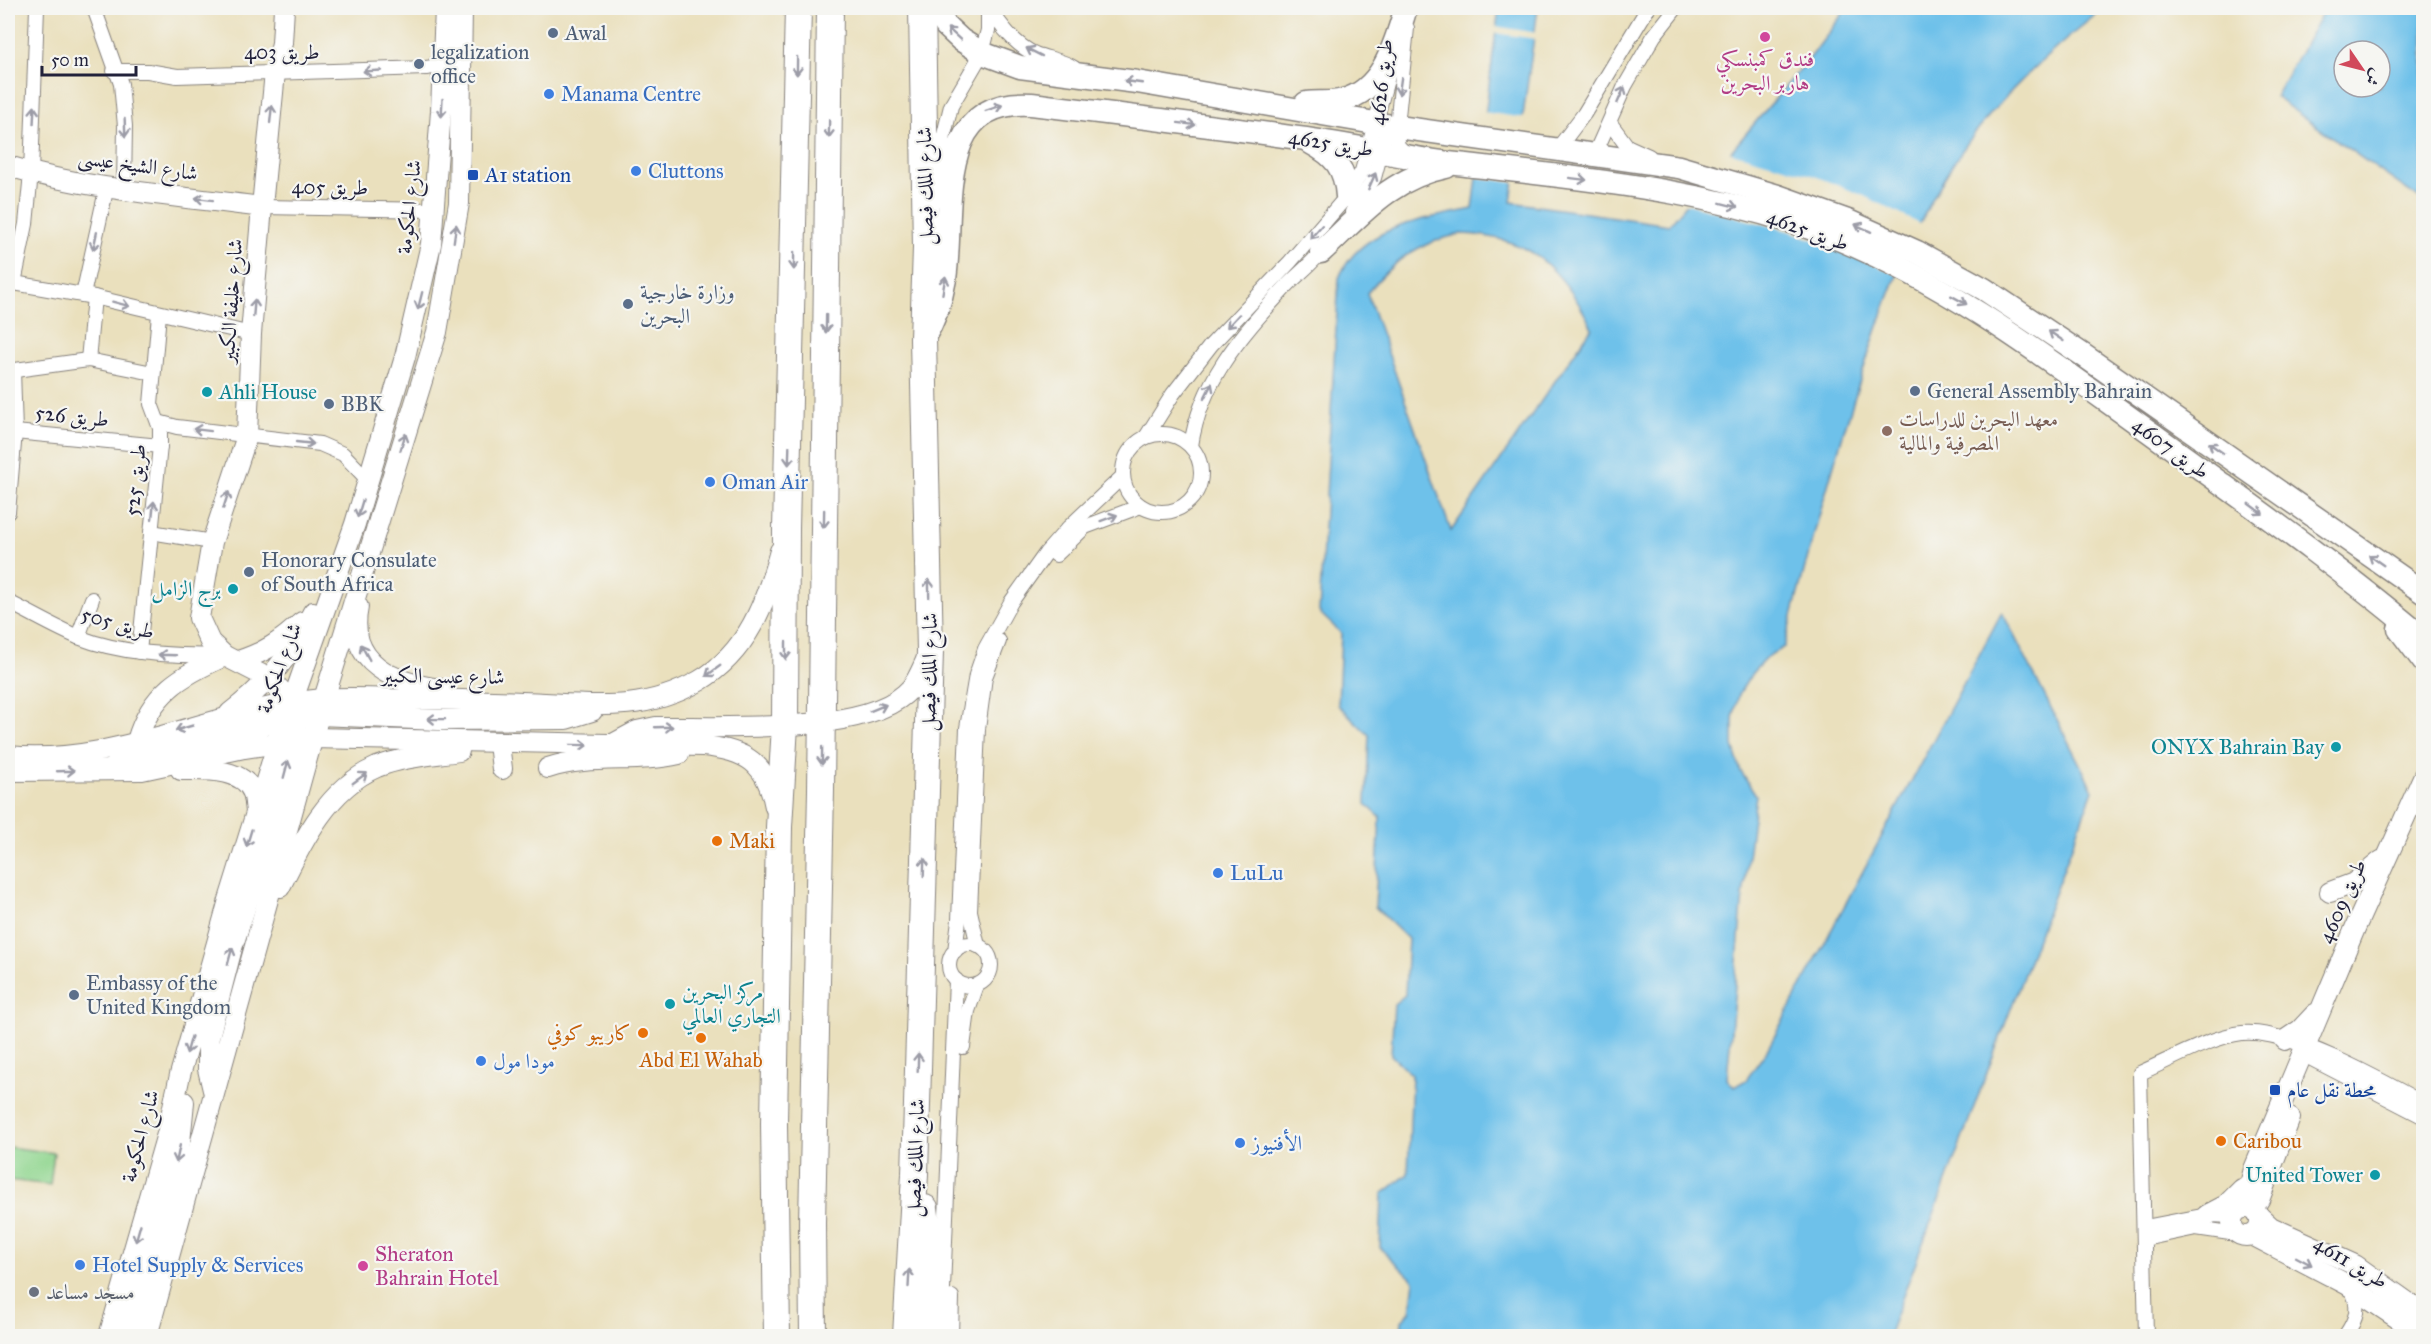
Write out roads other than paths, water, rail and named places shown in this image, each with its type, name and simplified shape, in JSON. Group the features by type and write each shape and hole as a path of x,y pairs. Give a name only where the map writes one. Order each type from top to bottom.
{"highway":[{"path":"777,1336 774,1124 780,827 785,725 786,529 798,8"},
{"path":"813,1336 812,1211 822,723 830,8"},
{"name":"شارع الملك فيصل","path":"906,1336 915,1174 930,651 923,339 926,248 922,8"},
{"path":"763,1336 763,1206 774,1124"},
{"path":"915,1174 928,1229 928,1336"}],"main road":[{"name":"شارع خليفة الكبير","path":"232,658 210,642 199,618 212,542 247,436 251,334 275,72 282,43 284,8"},
{"name":"شارع الحكومة","path":"108,1332 167,1134 180,1075 256,813 293,726 335,584 369,481 423,286 434,210 445,8"},
{"path":"321,707 428,362 453,244 459,203 462,8"},
{"name":"طريق 4625","path":"935,8 945,26 982,53 1020,67 1137,82 1271,107 1679,167 1704,173 1848,221 1912,262"},
{"path":"1271,107 1334,102 1361,92 1382,70 1394,46 1406,8"},
{"name":"طريق 4625","path":"923,339 934,321 945,278 955,163 960,142 969,125 986,110 1004,105 1031,104 1302,138 1520,172 1673,191 1771,216 1912,262"},
{"path":"1302,138 1335,158 1344,173 1347,196"},
{"path":"1321,252 1390,188 1418,174 1467,164"},
{"name":"شارع الشيخ عيسى","path":"8,166 31,173 116,188 262,207"},
{"name":"طريق 4607","path":"1912,262 1984,289 2075,349 2424,593"},
{"name":"طريق 4607","path":"1912,262 1972,308 2070,375 2377,599 2424,639"},
{"name":"شارع عيسى الكبير","path":"321,707 472,700 494,710 605,707 653,700 675,692 705,676 737,650 760,612 786,529"},
{"path":"375,530 356,619 364,652 376,667 397,680 416,686 443,689 472,700"},
{"path":"137,741 191,678 232,658 260,654 279,643 313,612 335,584"},
{"path":"2377,599 2424,662"},
{"path":"227,716 270,679 299,641 313,612"},
{"path":"610,746 636,730 656,727 822,723 861,715 904,696 913,686 930,651"},
{"path":"214,1095 208,1069 207,1041 293,726 270,679 232,658"},
{"path":"142,770 293,726 321,707 494,710 493,743 502,769"},
{"path":"519,710 520,744"},
{"path":"8,756 23,757 99,751 227,716 293,726 493,743 703,746 737,753 755,762 772,787 780,827"},
{"name":"شارع الحكومة","path":"147,1336 259,930 293,726"},
{"path":"108,770 143,755 293,726"},
{"path":"259,930 304,838 316,820 352,784 377,767 493,743"},
{"path":"548,768 574,762 651,760 703,746"},
{"path":"11,773 216,770 239,777 253,791 256,813"},
{"name":"طريق 4609","path":"2248,1217 2309,1053 2323,1005 2424,775"},
{"name":"طريق 4609","path":"2248,1217 2254,1168 2424,804"},
{"path":"2330,892 2364,877 2389,852"},
{"path":"2285,1040 2300,1030 2323,1005"},
{"path":"128,1336 179,1153 185,1112 180,1075"},
{"path":"2207,1215 2235,1197 2254,1168"},
{"name":"طريق 4611","path":"2248,1217 2277,1218 2355,1265 2424,1314"},
{"name":"طريق 4611","path":"2248,1217 2424,1336"},
{"path":"153,1336 156,1307"}],"street":[{"path":"37,8 31,173 26,224 11,284 88,296 251,334"},
{"path":"88,360 88,296 116,188 125,126 121,84 114,71 94,8"},
{"path":"926,248 944,135 951,106 982,53 988,30 989,8"},
{"path":"989,8 999,23 1021,45 1033,53 1070,65 1086,76"},
{"name":"طريق 4626","path":"1406,8 1388,125 1398,146 1409,156"},
{"name":"طريق 4626","path":"1376,150 1398,101 1407,38 1406,8"},
{"path":"1562,143 1584,114 1648,8"},
{"path":"1597,149 1625,86 1648,45 1676,8"},
{"name":"طريق 403","path":"114,71 141,70 177,76 275,72 310,74 426,68 434,67 444,53"},
{"path":"1610,123 1627,146 1651,157"},
{"path":"1531,146 1562,143 1687,163 1704,173"},
{"path":"1146,437 1155,434 1175,436 1191,446 1200,463 1201,472 1197,491 1192,499 1176,510 1157,512 1141,506 1128,494 1123,476 1126,458 1131,449 1146,437 1173,394 1211,345 1290,262 1347,196 1376,150"},
{"path":"1191,446 1195,417 1223,359 1282,291 1321,252 1368,189 1376,150"},
{"name":"طريق 405","path":"262,207 434,210"},
{"name":"طريق 525","path":"139,652 160,446 158,422 151,404 159,314"},
{"path":"8,512 15,432 10,370 88,360 153,373"},
{"path":"158,422 177,427 332,448 343,454 369,481"},
{"name":"طريق 526","path":"15,432 160,446"},
{"path":"941,1336 956,980 950,969 959,920 967,728 976,675 985,649 1006,609 1046,553 1069,527 1123,476"},
{"path":"978,946 970,911 978,729 982,694 993,653 1017,608 1065,545 1085,527 1141,506"},
{"path":"151,532 212,542"},
{"path":"78,637 93,599"},
{"name":"طريق 505","path":"8,602 78,637 160,655 232,658"},
{"path":"955,951 966,945 978,946 988,954 991,966 987,977 977,984 966,985 956,980"},
{"path":"951,1336 963,1039 968,1011 977,984"},
{"path":"2140,1077 2230,1035 2252,1033 2285,1040 2422,1123"},
{"path":"2140,1077 2240,1042 2272,1044 2309,1053 2424,1104"},
{"path":"2140,1077 2146,1336"},
{"name":"طريق 4611","path":"2144,1233 2207,1215 2248,1217"},
{"path":"2144,1233 2196,1228 2248,1217"},
{"path":"2345,1336 2356,1319 2358,1308 2350,1287"}],"water":[{"path":"1499,8 1538,8 1511,202 1669,225 1813,54 1847,8 2104,8 2042,61 1985,120 1953,164 1922,218 1897,275 1865,363 1809,551 1784,647 1768,656 1752,673 1739,694 1733,718 1733,746 1741,772 1756,795 1742,904 1727,1079 1734,1087 1746,1080 1766,1052 2002,612 2093,790 1888,1336 1401,1336 1402,1321 1410,1312 1414,1281 1380,1248 1382,1194 1408,1174 1412,1075 1391,1055 1394,1004 1405,995 1408,939 1375,907 1380,817 1366,804 1369,735 1338,705 1341,633 1319,612 1339,278 1349,261 1362,247 1378,236 1415,222 1473,209","holes":["1460,234 1506,241 1541,259 1569,289 1592,328 1451,531 1367,293 1397,262 1419,248"]},
{"path":"2325,8 2423,8 2423,201 2275,97"}],"place":[{"name":"Awal","path":"553,33"},
{"name":"فندق كمبنسكي هاربر البحرين","path":"1765,37"},
{"name":"legalization office","path":"419,64"},
{"name":"Manama Centre","path":"549,94"},
{"name":"Cluttons","path":"636,171"},
{"name":"A1 station","path":"473,175"},
{"name":"وزارة خارجية البحرين","path":"628,304"},
{"name":"General Assembly Bahrain","path":"1915,391"},
{"name":"Ahli House","path":"207,392"},
{"name":"BBK","path":"329,404"},
{"name":"معهد البحرين للدراسات المصرفية والمالية","path":"1887,431"},
{"name":"Oman Air","path":"710,482"},
{"name":"Honorary Consulate of South Africa","path":"249,572"},
{"name":"برج الزامل","path":"233,589"},
{"name":"ONYX Bahrain Bay","path":"2336,747"},
{"name":"Maki","path":"717,841"},
{"name":"LuLu","path":"1218,873"},
{"name":"Embassy of the United Kingdom","path":"74,995"},
{"name":"مركز البحرين التجاري العالمي","path":"670,1004"},
{"name":"كاريبو كوفي","path":"643,1033"},
{"name":"Abd El Wahab","path":"701,1038"},
{"name":"مودا مول","path":"481,1061"},
{"name":"محطة نقل عام","path":"2275,1090"},
{"name":"Caribou","path":"2221,1141"},
{"name":"الأفنيوز","path":"1240,1143"},
{"name":"United Tower","path":"2375,1175"},
{"name":"Hotel Supply & Services","path":"80,1265"},
{"name":"Sheraton Bahrain Hotel","path":"363,1266"},
{"name":"مسجد مساعد","path":"34,1292"}]}
